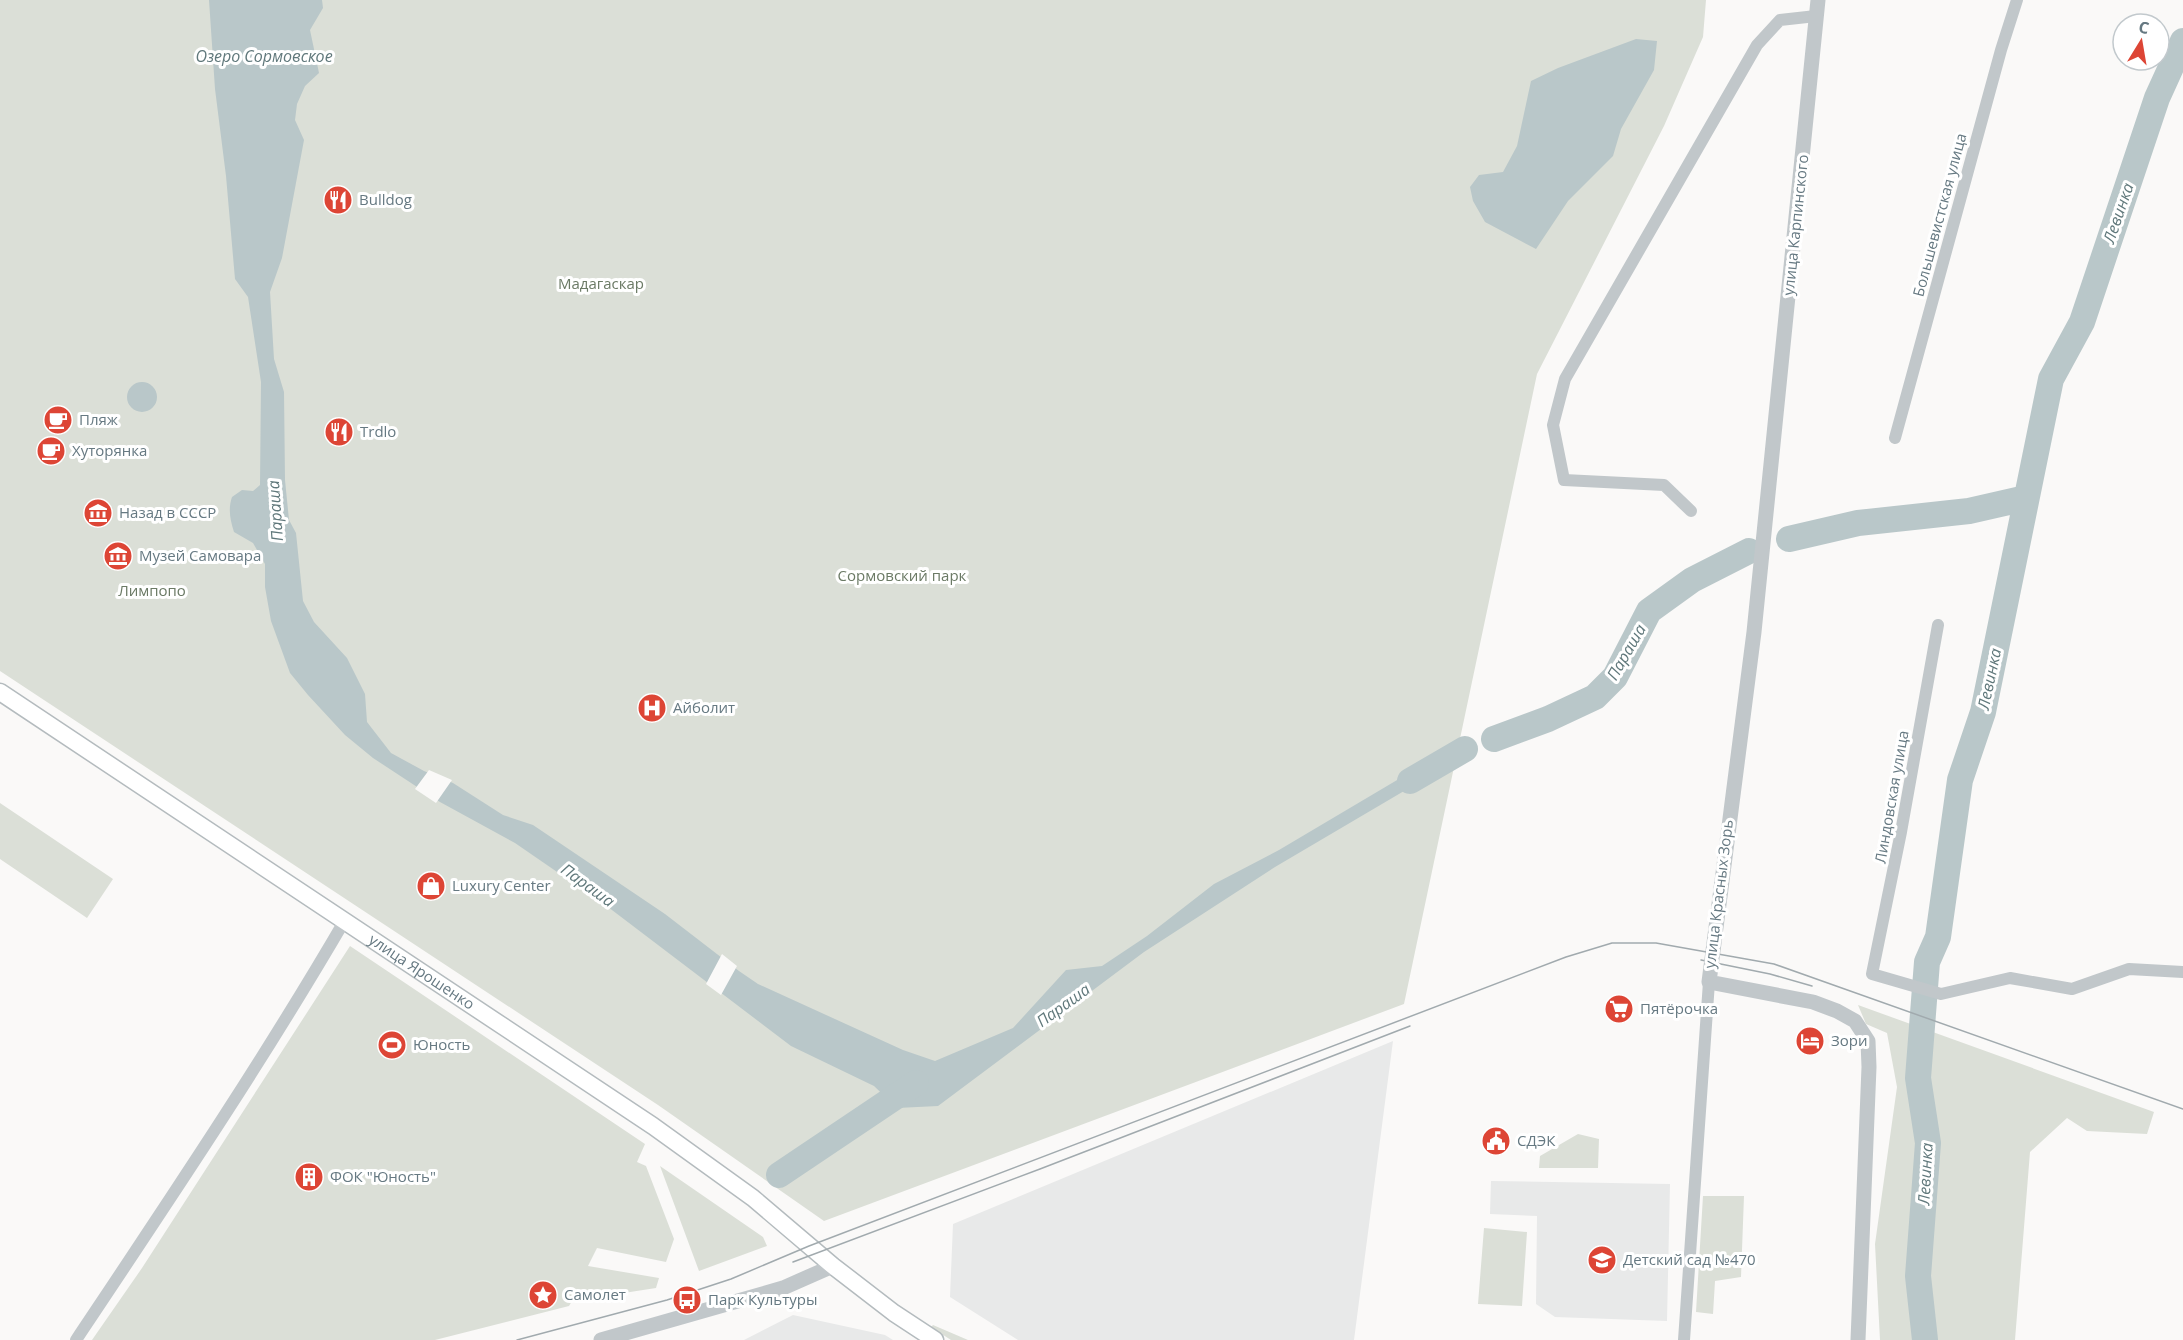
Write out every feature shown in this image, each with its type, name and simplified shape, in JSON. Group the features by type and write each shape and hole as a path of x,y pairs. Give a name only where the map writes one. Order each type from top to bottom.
{"main road":[{"name":"улица Ярошенко","path":"0,692 345,920 708,1165 753,1198 833,1266 894,1313 935,1340"}],"street":[{"name":"улица Карпинского","path":"1772,450 1818,0"},
{"name":"Большевистская улица","path":"1895,438 2001,50 2017,0"},
{"path":"1691,511 1664,485 1564,480 1553,425 1565,380 1757,45 1780,20 1816,16"},
{"name":"улица Красных Зорь","path":"1684,1340 1709,981 1754,632 1772,450"},
{"name":"Линдовская улица","path":"1938,625 1901,832 1872,974 1941,994 2010,978 2072,989 2129,969 2183,972"},
{"path":"76,1340 138,1248 345,920"},
{"path":"1709,981 1813,1002 1837,1011 1855,1021 1868,1041 1869,1067 1858,1340"},
{"path":"601,1340 783,1288 833,1266"}],"shaded area":[{"path":"1393,1041 1354,1340 1018,1340 950,1297 953,1224"},
{"name":"Детский сад №470","path":"1491,1181 1670,1184 1667,1321 1555,1317 1536,1304 1537,1216 1490,1214"},
{"path":"793,1315 885,1335 893,1340 744,1340"}],"green space":[{"name":"Сормовский парк","path":"0,0 1706,0 1703,37 1664,126 1537,374 1404,1004 824,1221 658,1105 0,671"},
{"path":"0,803 113,879 87,918 0,859"},
{"name":"Юность","path":"350,946 645,1144 637,1162 646,1166 674,1239 666,1262 597,1248 588,1266 659,1278 656,1288 572,1301 569,1306 435,1340 92,1340 142,1268"},
{"path":"1858,1005 2154,1112 2147,1134 2087,1131 2067,1118 2030,1152 2015,1340 1880,1340 1875,1244 1897,1087 1887,1033 1866,1024"},
{"path":"1578,1134 1599,1139 1598,1168 1539,1168 1540,1156"},
{"path":"660,1166 763,1237 767,1246 699,1271"},
{"path":"1703,1196 1744,1196 1741,1277 1715,1281 1713,1314 1696,1312"},
{"path":"1484,1228 1527,1232 1522,1306 1478,1304"},
{"path":"933,1325 968,1340 951,1340 931,1327"}],"water":[{"name":"Озеро Сормовское","path":"209,0 322,0 323,8 310,30 319,73 305,86 297,104 295,120 304,140 282,258 270,292 274,359 284,392 285,480 289,520 296,533 303,601 314,622 347,658 365,694 367,722 391,753 424,771 453,783 503,815 533,825 665,914 758,984 903,1050 935,1061 1013,1028 1066,970 1102,966 1147,936 1214,884 1279,850 1441,754 1438,771 1275,867 1144,952 938,1106 897,1108 874,1086 791,1046 608,907 515,843 440,802 373,758 345,735 290,673 271,621 265,587 265,564 253,543 234,532 231,523 232,497 242,490 253,491 260,485 261,382 248,297 235,279 226,176 215,89"},
{"path":"1636,39 1657,41 1654,70 1621,129 1613,156 1568,201 1536,249 1485,222 1473,201 1470,187 1479,175 1503,172 1517,146 1531,81 1558,68"},
{"path":"142,382 152,387 157,397 152,407 142,412 132,407 127,397 132,387"}],"pier":[{"path":"429,770 452,780 436,803 415,789"},
{"path":"722,954 737,966 721,995 706,984"}],"waterway":[{"name":"Левинка","path":"1925,1340 1918,1276 1928,1143 1918,1078 1927,962 1938,937 1960,780 1983,712 2051,379 2082,322 2157,98 2183,41"},
{"name":"Параша","path":"1789,539 1858,523 1969,511 2026,498"},
{"name":"Параша","path":"1494,739 1548,719 1595,697 1615,677 1649,611 1692,580 1749,551"},
{"name":"Параша","path":"1410,781 1465,749"},
{"path":"779,1175 916,1083"}],"tram line":[{"path":"517,1340 667,1300 731,1279 809,1246 1566,957 1612,943 1656,943 1774,964 2183,1109"},
{"path":"1701,960 1770,974 1812,986"},
{"path":"793,1262 1410,1026"}],"place":[{"name":"Bulldog","path":"338,200"},
{"name":"Пляж","path":"58,420"},
{"name":"Trdlo","path":"339,432"},
{"name":"Хуторянка","path":"51,451"},
{"name":"Назад в СССР","path":"98,513"},
{"name":"Музей Самовара","path":"118,556"},
{"name":"Айболит","path":"652,708"},
{"name":"Luxury Center","path":"431,886"},
{"name":"Пятёрочка","path":"1619,1009"},
{"name":"Зори","path":"1810,1041"},
{"name":"Юность","path":"392,1045"},
{"name":"СДЭК","path":"1496,1141"},
{"name":"ФОК \"Юность\"","path":"309,1177"},
{"name":"Детский сад №470","path":"1602,1260"},
{"name":"Самолет","path":"543,1295"},
{"name":"Парк Культуры","path":"687,1300"}],"park label":[{"name":"Мадагаскар","path":"601,284"},
{"name":"Лимпопо","path":"152,591"}]}
